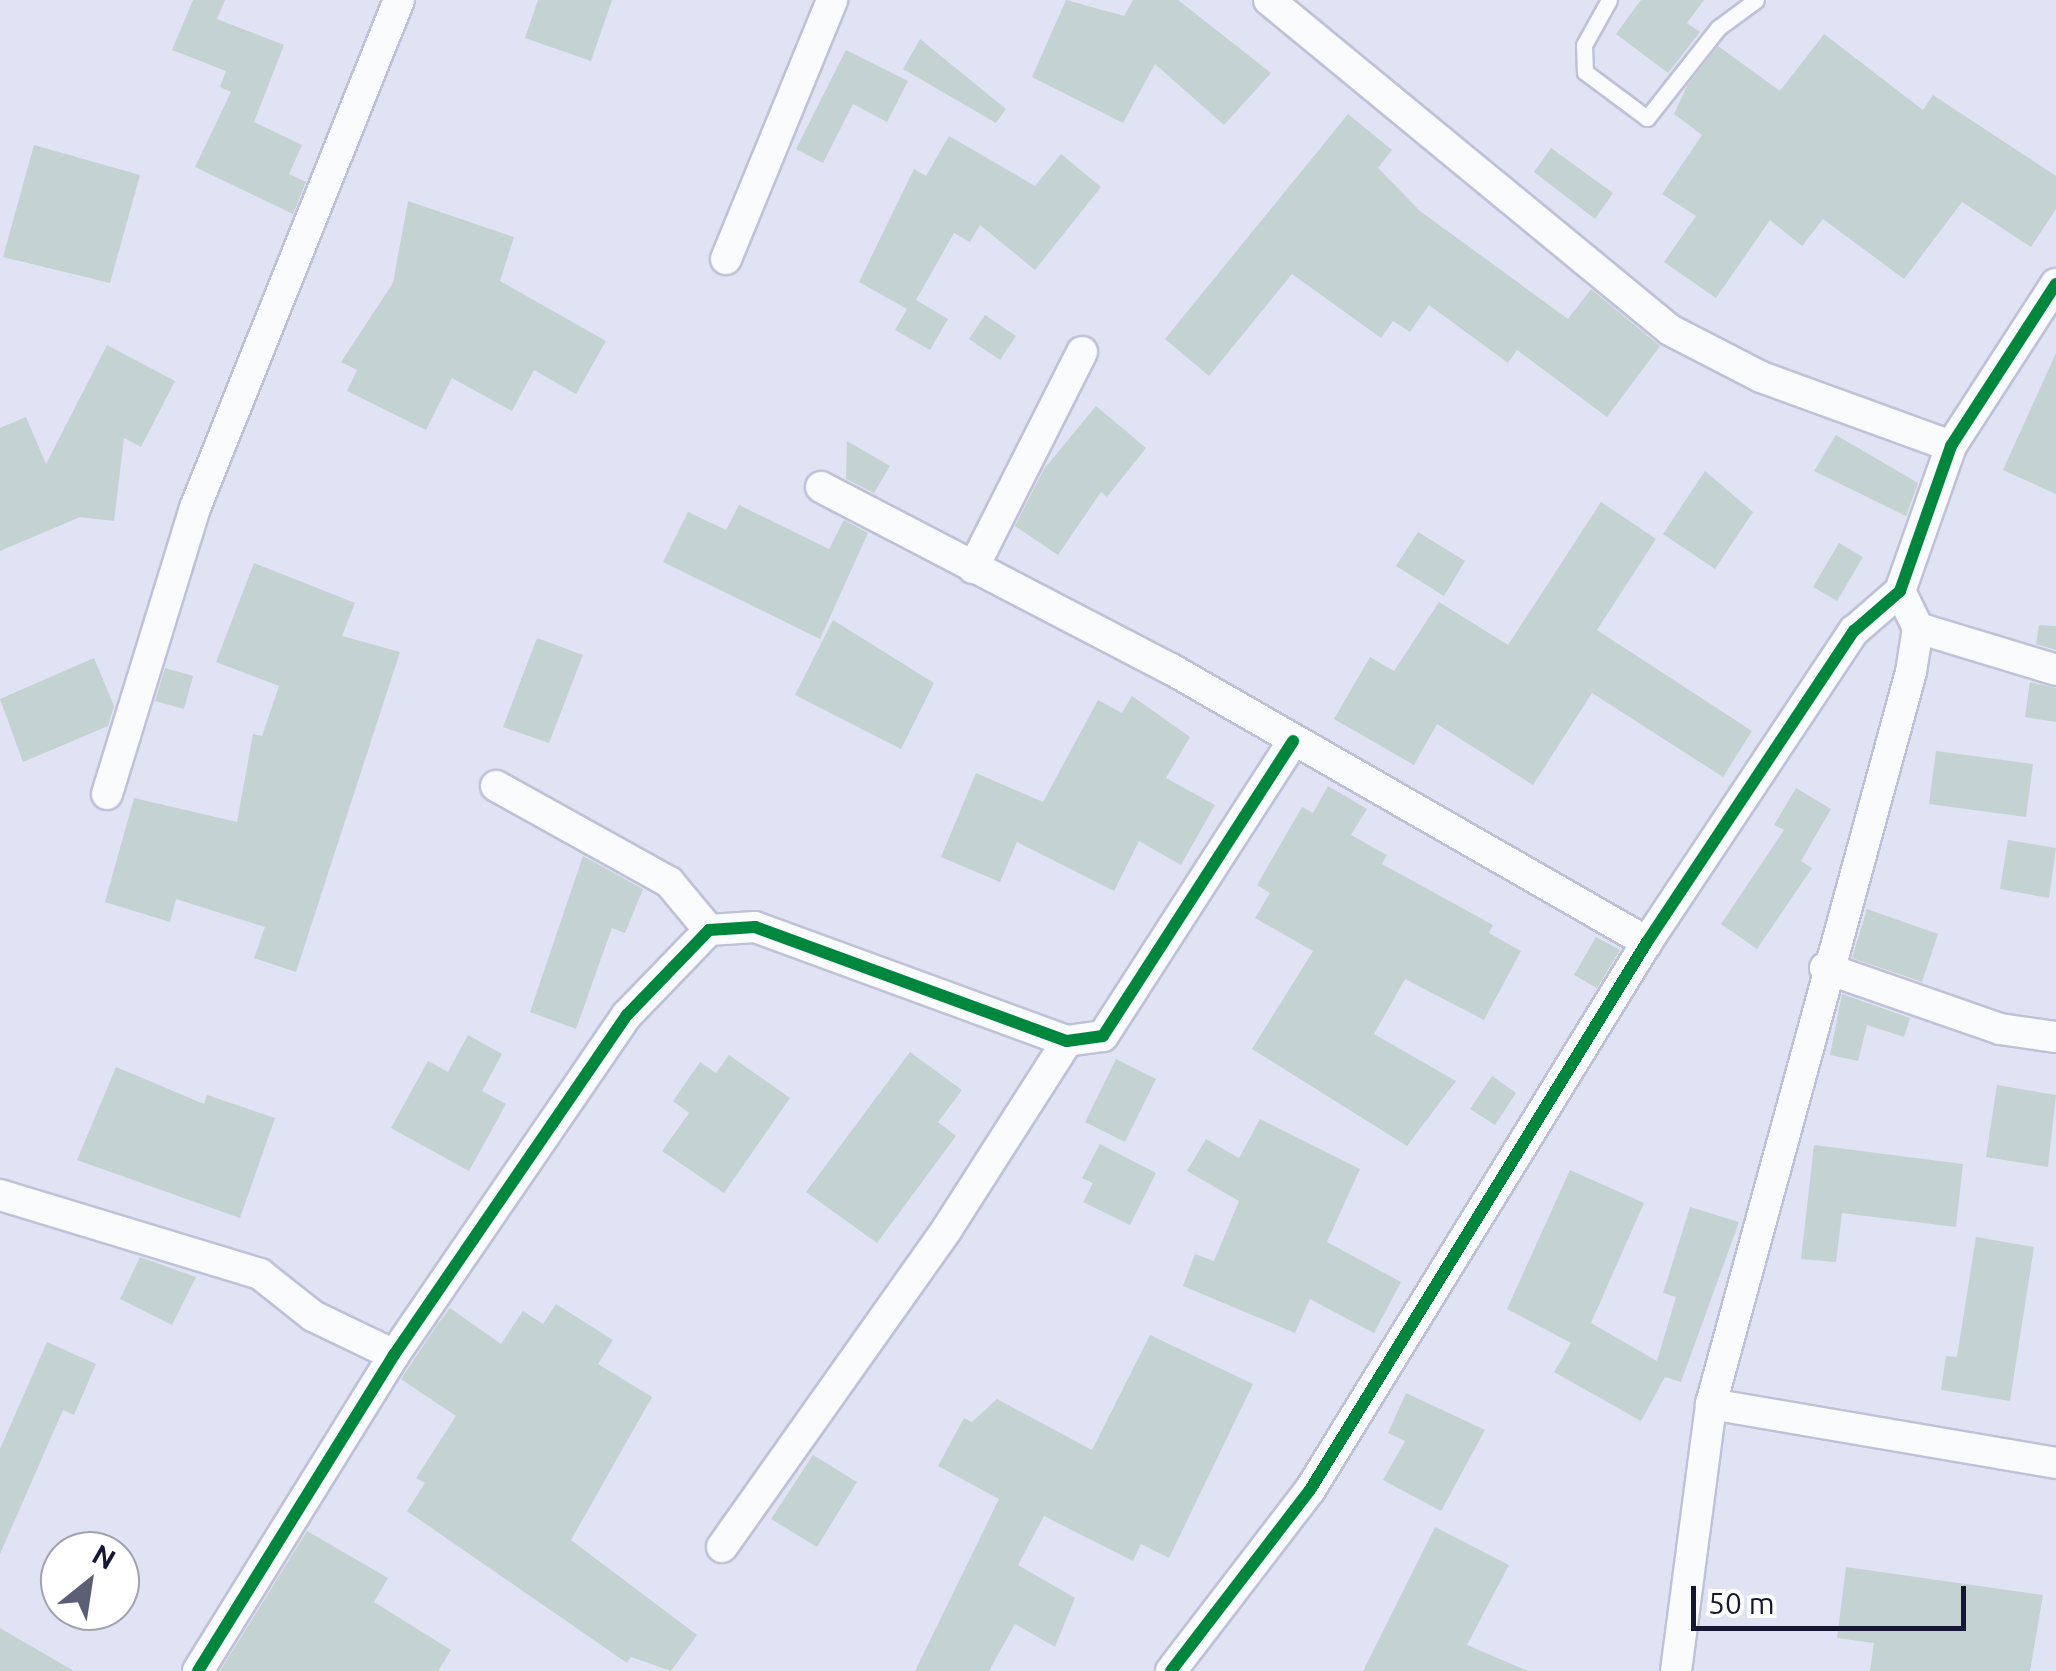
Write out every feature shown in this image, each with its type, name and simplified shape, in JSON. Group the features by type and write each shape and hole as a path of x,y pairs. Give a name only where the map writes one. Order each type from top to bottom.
{"street":[{"path":"107,794 195,508 399,0"},
{"path":"726,259 832,0"},
{"path":"1269,0 1670,330 1761,376 1951,446"},
{"path":"1170,1671 1310,1490 1647,942 1854,631 1900,591 1951,446 2056,284"},
{"path":"973,568 1082,352"},
{"path":"821,487 1294,741 1647,942"},
{"path":"1676,1671 1710,1404 1918,628 1900,591"},
{"path":"1918,628 2056,670"},
{"path":"198,1671 394,1355 627,1015 709,930 754,927 862,959 1067,1040 1103,1036 1132,1002 1294,741"},
{"path":"496,786 668,882 709,930"},
{"path":"1825,968 2000,1029 2056,1037"},
{"path":"722,1546 948,1229 1067,1040"},
{"path":"0,1196 260,1274 312,1316 394,1355"},
{"path":"1710,1404 2056,1464"}],"lane":[{"path":"1609,0 1584,45 1585,72 1648,118 1706,41 1747,2"}],"building":[{"path":"193,0 225,0 217,19 284,45 254,122 302,145 289,174 306,182 293,214 195,167 231,92 220,87 226,71 172,50"},
{"path":"538,0 612,0 591,61 525,38"},
{"path":"1066,0 1124,16 1133,0 1178,0 1271,73 1224,125 1155,64 1123,123 1032,77"},
{"path":"1641,0 1704,0 1687,23 1700,32 1668,73 1616,34"},
{"path":"1824,34 1923,110 1933,95 2056,176 2056,209 2031,247 1962,202 1904,279 1823,219 1802,246 1770,220 1716,298 1664,262 1696,216 1662,194 1702,135 1674,114 1687,86 1718,46 1780,91"},
{"path":"920,39 1006,109 996,123 903,69"},
{"path":"846,50 908,81 887,122 853,104 823,163 796,149"},
{"path":"1348,114 1392,150 1378,168 1420,211 1568,319 1591,289 1660,346 1607,417 1517,350 1508,363 1429,305 1410,332 1393,321 1381,338 1292,274 1209,376 1165,339"},
{"path":"949,136 1035,186 1061,154 1101,187 1035,270 980,225 970,242 954,233 916,300 948,319 930,350 895,330 907,309 859,282 914,169 926,176"},
{"path":"34,145 140,175 110,283 3,257"},
{"path":"1551,148 1613,193 1595,219 1534,172"},
{"path":"408,201 514,237 500,281 606,341 576,394 534,370 512,411 452,378 426,430 347,391 357,370 341,362 393,283"},
{"path":"985,315 1016,336 1000,360 969,339"},
{"path":"107,345 175,381 141,447 124,438 114,521 80,517 0,551 0,428 26,417 46,464"},
{"path":"2056,353 2056,494 2003,470"},
{"path":"1096,406 1146,448 1107,497 1101,492 1058,555 1015,526 1044,469"},
{"path":"1836,435 1918,483 1906,516 1814,471"},
{"path":"847,441 890,466 874,493 846,479"},
{"path":"1705,471 1753,512 1715,569 1663,534"},
{"path":"1601,502 1656,539 1597,630 1752,731 1723,777 1592,693 1533,785 1437,724 1414,765 1334,719 1370,657 1394,671 1439,602 1508,645"},
{"path":"739,505 829,549 844,520 868,533 820,639 663,562 688,512 726,530"},
{"path":"1418,532 1465,561 1444,596 1396,566"},
{"path":"1839,543 1863,557 1837,601 1813,587"},
{"path":"254,563 355,603 342,636 400,652 296,972 254,958 265,927 176,899 170,922 105,902 134,798 237,822 253,734 262,736 279,686 216,662"},
{"path":"833,620 934,683 901,749 795,695"},
{"path":"2039,625 2056,626 2056,650 2036,644"},
{"path":"537,638 583,655 549,743 503,727"},
{"path":"94,658 114,706 108,726 23,762 0,699"},
{"path":"165,668 193,676 184,709 155,701"},
{"path":"2030,682 2056,688 2056,722 2025,717"},
{"path":"1132,696 1190,737 1166,778 1215,805 1181,865 1139,841 1114,891 1017,842 1000,882 941,857 976,773 1043,802 1098,700 1122,713"},
{"path":"1936,751 2033,764 2026,817 1929,804"},
{"path":"1328,786 1367,809 1351,835 1387,855 1382,864 1493,925 1489,933 1521,951 1484,1020 1405,979 1374,1034 1456,1081 1407,1146 1252,1049 1313,951 1255,918 1270,893 1257,885 1302,807 1313,813"},
{"path":"1796,788 1831,809 1801,861 1812,868 1757,949 1721,924 1784,830 1774,825"},
{"path":"2008,840 2056,848 2049,898 2000,889"},
{"path":"583,856 643,889 625,933 612,928 576,1029 530,1012"},
{"path":"1867,909 1938,934 1922,982 1852,958"},
{"path":"1596,937 1620,950 1597,988 1574,975"},
{"path":"1842,994 1910,1018 1904,1037 1867,1025 1858,1061 1830,1055"},
{"path":"468,1035 502,1054 482,1091 506,1104 469,1171 391,1128 428,1061 448,1072"},
{"path":"910,1052 962,1090 938,1122 956,1136 877,1243 806,1192"},
{"path":"729,1055 790,1098 724,1193 662,1151 689,1113 673,1101 700,1062 716,1073"},
{"path":"1116,1059 1156,1079 1125,1142 1085,1122"},
{"path":"116,1067 204,1104 207,1095 275,1118 240,1218 77,1160"},
{"path":"1492,1076 1516,1093 1495,1125 1470,1109"},
{"path":"1997,1085 2056,1095 2048,1167 1986,1157"},
{"path":"1260,1119 1360,1169 1327,1242 1401,1282 1374,1333 1310,1299 1295,1333 1183,1286 1195,1254 1214,1261 1239,1201 1187,1171 1206,1139 1239,1158"},
{"path":"1100,1144 1156,1173 1130,1225 1083,1202 1093,1183 1082,1178"},
{"path":"1814,1145 1963,1164 1956,1227 1842,1213 1836,1262 1801,1259"},
{"path":"1570,1170 1644,1203 1591,1323 1657,1361 1676,1297 1663,1293 1690,1207 1739,1222 1681,1382 1665,1377 1641,1421 1554,1372 1571,1343 1507,1309"},
{"path":"1976,1237 2034,1247 2010,1401 1941,1390 1946,1356 1957,1357"},
{"path":"140,1257 196,1277 172,1325 120,1299"},
{"path":"556,1304 613,1340 598,1364 652,1397 571,1540 697,1635 671,1671 631,1657 627,1663 407,1511 425,1483 416,1478 456,1416 401,1379 437,1325 450,1308 501,1344 523,1311 543,1324"},
{"path":"1150,1335 1253,1384 1169,1558 1141,1544 1133,1561 1044,1516 1018,1565 1075,1598 1055,1647 1015,1624 989,1671 915,1671 999,1499 938,1466 964,1418 972,1422 997,1399 1092,1450"},
{"path":"47,1342 96,1364 74,1415 63,1410 0,1554 0,1449"},
{"path":"1406,1393 1485,1430 1441,1511 1383,1480 1405,1441 1388,1433"},
{"path":"813,1455 857,1482 817,1547 771,1519"},
{"path":"1435,1527 1509,1565 1467,1645 1528,1671 1363,1671"},
{"path":"307,1531 388,1578 374,1602 451,1650 438,1671 220,1671"},
{"path":"1846,1567 2043,1595 2030,1671 1870,1671 1874,1643 1837,1638"},
{"path":"0,1628 74,1671 0,1671"}],"cycle path":[{"path":"1171,1671 1310,1490 1647,942 1854,631 1900,591 1951,446 2056,284"},
{"path":"198,1671 394,1355 627,1015 709,930 755,927 1067,1041 1103,1036 1293,741"}]}
